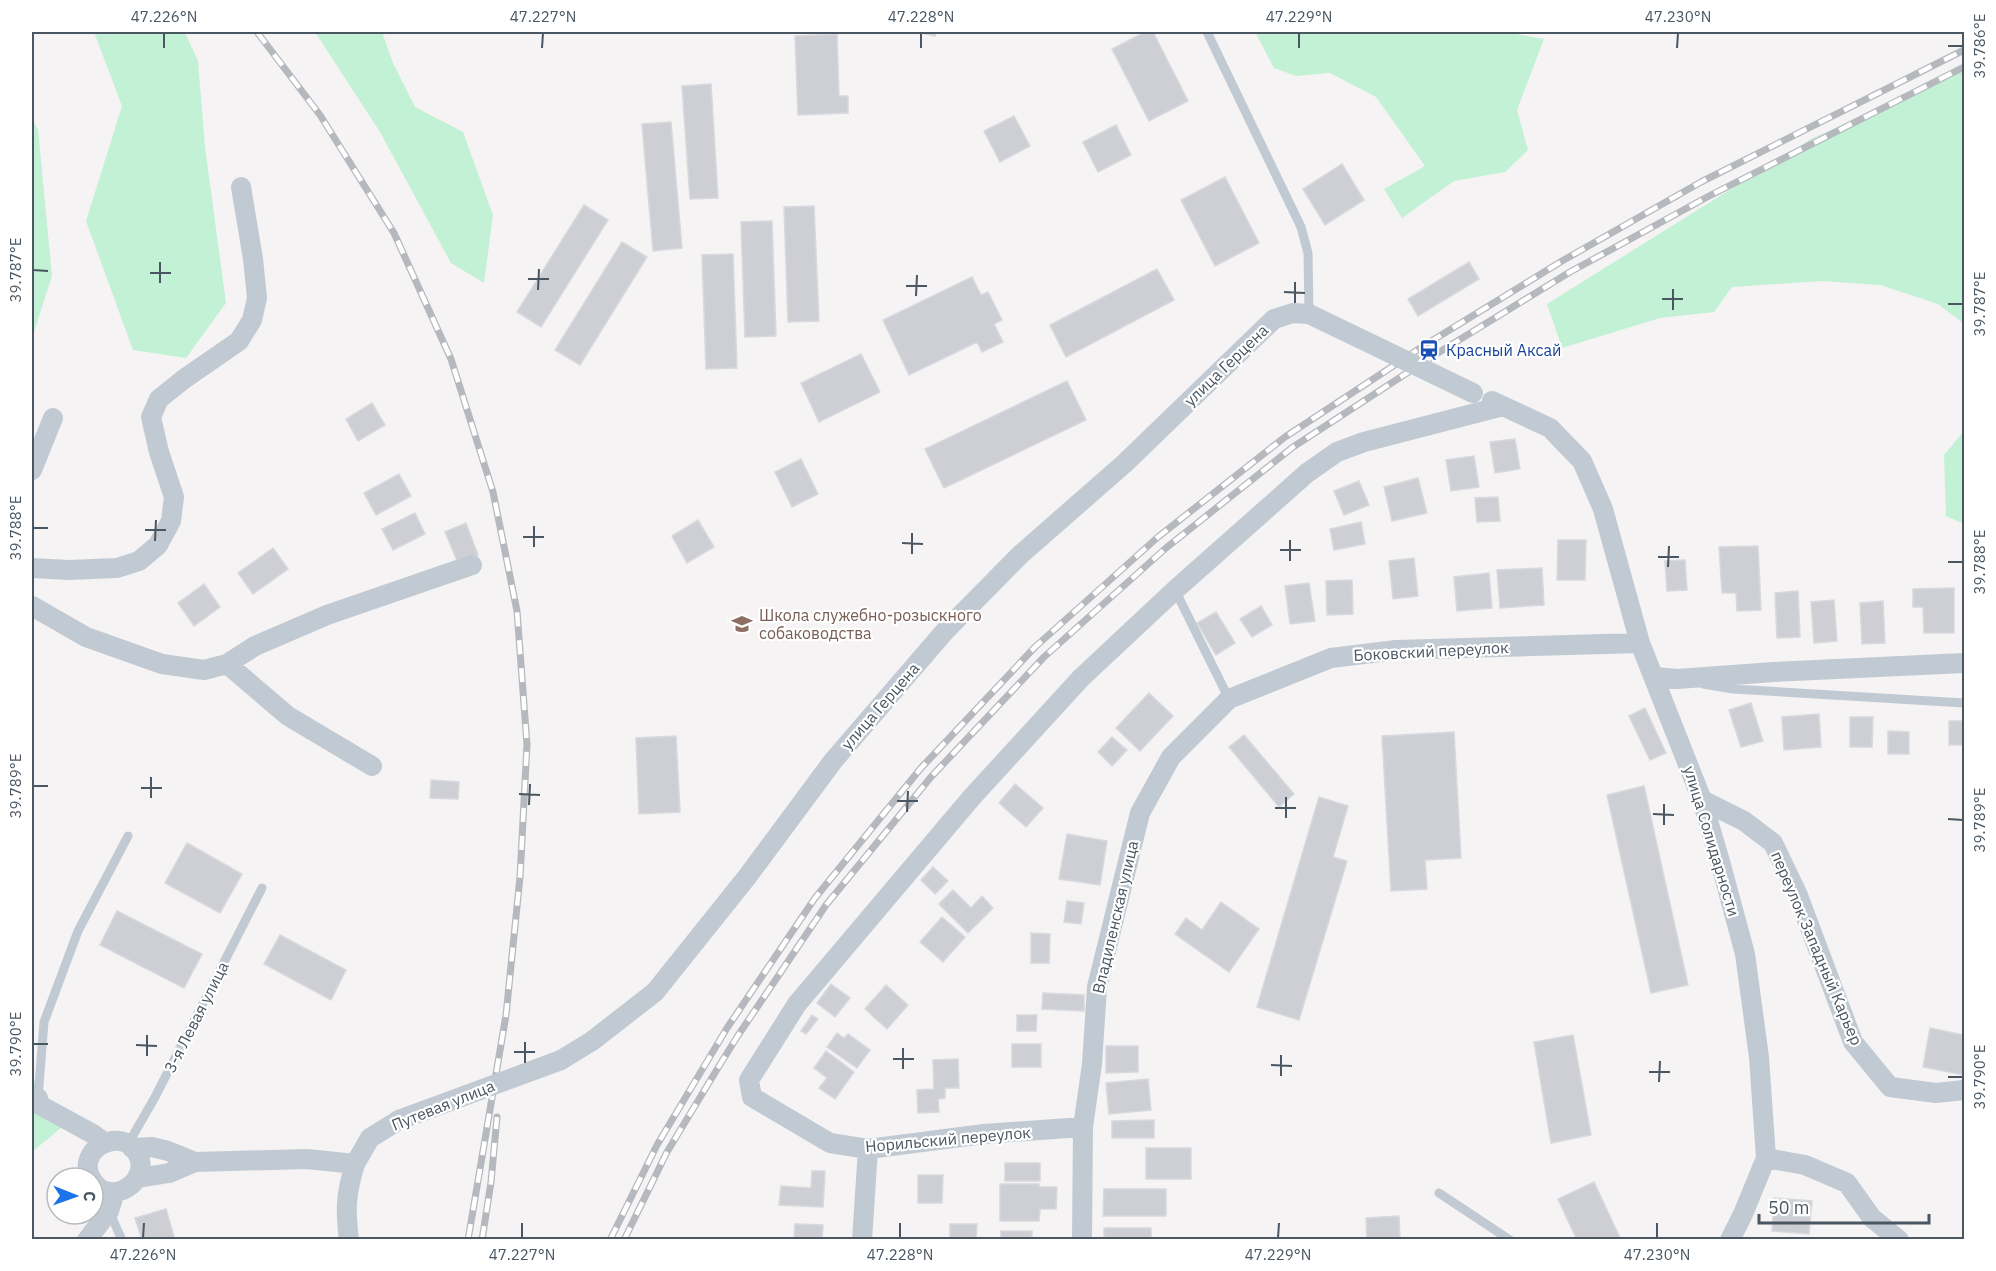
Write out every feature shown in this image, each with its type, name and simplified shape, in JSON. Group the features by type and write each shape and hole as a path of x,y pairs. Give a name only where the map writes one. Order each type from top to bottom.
{"street":[{"path":"32,568 69,570 117,567 139,561 158,545 171,521 174,497 159,452 151,417 159,399 239,341 252,320 257,298 254,259 241,187"},
{"name":"улица Герцена","path":"561,1060 620,1021 655,992 747,878 833,761 945,632 1020,555 1125,463 1274,319 1293,313 1309,314"},
{"path":"1309,314 1503,406"},
{"path":"1175,590 1307,473 1337,453 1364,442 1503,406"},
{"name":"улица Солидарности","path":"1503,406 1550,428 1582,461 1603,509 1640,643 1702,800 1745,954 1759,1058 1766,1158 1730,1239"},
{"path":"32,470 53,418"},
{"path":"32,606 86,637 162,664 204,670 228,664 255,646 327,615 472,566"},
{"name":"Норильский переулок","path":"1083,1127 984,1134 868,1149 831,1143 752,1097 749,1080 805,994 980,788 1082,678 1175,590"},
{"name":"Боковский переулок","path":"1229,699 1331,657 1396,650 1640,643"},
{"path":"1655,677 1677,679 1965,663"},
{"path":"228,664 288,716 372,766"},
{"name":"Владиленская улица","path":"1082,1239 1083,1127 1092,1064 1096,987 1140,813 1171,757 1229,699"},
{"name":"переулок Западный Карьер","path":"1702,800 1744,821 1773,843 1797,893 1853,1042 1890,1087 1936,1093 1965,1090"},
{"name":"Путевая улица","path":"349,1239 345,1214 348,1186 355,1164 370,1138 399,1120 561,1060"},
{"path":"35,1096 36,1103 104,1142"},
{"path":"88,1166 88,1161 94,1150 104,1142 116,1140 130,1146 168,1150 195,1162"},
{"path":"87,1239 112,1202 130,1188 138,1178 140,1165 137,1153 130,1146"},
{"path":"862,1239 868,1149"},
{"path":"1766,1158 1805,1165 1847,1184 1872,1218 1899,1239"},
{"path":"138,1178 169,1173 195,1162 307,1159 355,1164"},
{"path":"105,1191 112,1202"}],"lane":[{"path":"1207,32 1301,227 1308,253 1309,314"},
{"path":"1175,590 1229,699"},
{"path":"1677,679 1733,689 1965,703"},
{"path":"35,1096 44,1022 78,931 128,837"},
{"name":"3-я Левая улица","path":"130,1146 262,888"},
{"path":"1439,1193 1510,1239"},
{"path":"112,1202 122,1239"}],"green space":[{"path":"94,32 181,32 186,35 198,61 205,147 226,303 186,358 133,350 86,221 122,106"},
{"path":"315,32 382,32 393,63 415,107 463,132 493,215 484,283 451,263 380,132"},
{"path":"1255,32 1504,32 1544,39 1517,110 1528,150 1505,172 1454,181 1402,218 1384,189 1425,166 1376,97 1330,73 1296,76 1274,68"},
{"path":"1964,70 1964,324 1938,304 1880,285 1822,281 1732,287 1714,312 1660,318 1562,348 1547,304 1811,139"},
{"path":"32,119 38,129 52,276 32,338"},
{"path":"1964,431 1964,524 1946,516 1944,455"},
{"path":"32,1077 68,1122 32,1152"}],"building":[{"path":"918,32 936,32 935,36"},
{"path":"1145,32 1153,32 1188,101 1149,121 1112,49"},
{"path":"837,34 839,96 848,96 848,113 798,115 795,36"},
{"path":"711,84 718,198 690,199 682,86"},
{"path":"1014,116 1030,146 1000,162 984,131"},
{"path":"671,122 682,248 653,251 642,124"},
{"path":"1116,125 1131,155 1098,172 1083,142"},
{"path":"1342,164 1364,200 1325,225 1303,189"},
{"path":"1225,177 1259,243 1215,266 1181,200"},
{"path":"584,205 608,220 541,327 517,312"},
{"path":"814,206 819,321 788,322 784,207"},
{"path":"772,221 776,336 745,337 741,222"},
{"path":"622,242 647,257 580,365 555,350"},
{"path":"733,254 737,368 706,369 702,255"},
{"path":"1469,262 1479,279 1418,316 1408,299"},
{"path":"1157,269 1174,300 1066,357 1050,325"},
{"path":"972,277 981,295 988,292 1002,320 994,324 1003,342 982,352 977,342 909,375 883,320"},
{"path":"861,354 880,392 819,422 801,383"},
{"path":"1067,381 1086,420 944,488 925,449"},
{"path":"372,403 385,425 358,441 346,419"},
{"path":"1515,439 1520,469 1495,473 1490,442"},
{"path":"1474,456 1479,487 1451,491 1446,460"},
{"path":"801,459 818,494 792,507 775,472"},
{"path":"399,474 411,496 376,515 364,493"},
{"path":"1418,478 1427,513 1392,521 1384,487"},
{"path":"1359,481 1369,505 1344,515 1334,491"},
{"path":"1498,497 1500,521 1477,522 1475,498"},
{"path":"415,513 425,534 393,550 382,529"},
{"path":"698,520 714,547 687,563 672,536"},
{"path":"1361,522 1365,544 1334,550 1330,529"},
{"path":"466,523 478,555 458,563 445,532"},
{"path":"1558,540 1586,540 1585,580 1557,580"},
{"path":"1758,546 1761,610 1737,611 1736,593 1722,593 1719,547"},
{"path":"273,548 288,569 253,594 238,573"},
{"path":"1414,558 1418,596 1393,599 1389,561"},
{"path":"1685,560 1687,590 1667,591 1665,561"},
{"path":"1542,568 1544,605 1500,608 1497,570"},
{"path":"1489,573 1492,608 1457,611 1454,577"},
{"path":"1352,580 1353,614 1327,615 1326,581"},
{"path":"1309,583 1315,621 1290,624 1285,586"},
{"path":"204,584 220,607 194,626 178,603"},
{"path":"1954,588 1954,633 1924,633 1923,607 1913,607 1913,589"},
{"path":"1798,591 1800,637 1777,638 1775,593"},
{"path":"1834,600 1837,641 1814,643 1811,602"},
{"path":"1883,601 1885,643 1862,644 1860,603"},
{"path":"1261,606 1272,625 1252,637 1240,619"},
{"path":"1216,612 1235,643 1216,655 1197,623"},
{"path":"1149,693 1173,716 1140,751 1116,728"},
{"path":"1751,703 1763,741 1741,747 1729,710"},
{"path":"1645,708 1666,753 1650,760 1629,716"},
{"path":"1819,714 1821,747 1784,750 1782,717"},
{"path":"1850,717 1873,717 1872,747 1850,747"},
{"path":"1949,721 1964,721 1964,745 1949,745"},
{"path":"1888,731 1909,732 1909,754 1888,754"},
{"path":"1454,732 1461,858 1425,860 1427,889 1391,891 1382,736"},
{"path":"1244,735 1294,794 1279,807 1229,747"},
{"path":"676,736 680,812 639,814 636,738"},
{"path":"1112,737 1127,750 1112,766 1098,752"},
{"path":"431,780 459,782 458,799 430,798"},
{"path":"1015,784 1043,808 1026,827 999,803"},
{"path":"1644,786 1688,985 1651,993 1607,795"},
{"path":"1319,797 1348,806 1333,857 1347,861 1299,1020 1257,1007"},
{"path":"1067,834 1107,841 1100,885 1059,879"},
{"path":"187,843 242,874 220,913 165,883"},
{"path":"933,867 948,881 935,894 921,880"},
{"path":"953,890 971,908 982,896 993,908 968,933 939,904"},
{"path":"1067,901 1084,903 1081,924 1064,922"},
{"path":"1221,902 1259,929 1229,972 1175,934 1186,918 1202,930"},
{"path":"117,911 202,954 184,988 100,945"},
{"path":"942,917 965,937 943,962 920,942"},
{"path":"1031,933 1050,934 1049,963 1031,963"},
{"path":"280,935 346,970 331,1000 264,964"},
{"path":"831,984 850,998 835,1017 817,1003"},
{"path":"886,985 908,1005 887,1029 865,1009"},
{"path":"1043,993 1084,995 1084,1011 1042,1009"},
{"path":"812,1015 818,1019 806,1034 801,1031"},
{"path":"1017,1015 1037,1015 1036,1031 1017,1031"},
{"path":"1930,1028 1964,1035 1964,1075 1923,1067"},
{"path":"837,1033 844,1038 848,1034 870,1050 857,1068 827,1047"},
{"path":"1573,1035 1591,1135 1551,1143 1534,1042"},
{"path":"1012,1044 1041,1044 1041,1067 1012,1067"},
{"path":"1106,1046 1138,1046 1138,1072 1106,1073"},
{"path":"826,1051 854,1072 835,1099 819,1088 827,1078 814,1068"},
{"path":"958,1059 959,1088 945,1088 945,1098 938,1099 939,1112 918,1113 917,1090 934,1089 933,1060"},
{"path":"1148,1079 1151,1110 1109,1114 1106,1083"},
{"path":"1154,1120 1154,1138 1112,1138 1112,1121"},
{"path":"1146,1148 1191,1148 1191,1179 1146,1179"},
{"path":"1005,1163 1040,1163 1040,1181 1005,1181"},
{"path":"812,1171 825,1171 823,1207 779,1205 781,1186 811,1188"},
{"path":"918,1175 943,1175 942,1203 918,1203"},
{"path":"1594,1182 1621,1240 1577,1240 1558,1199"},
{"path":"1000,1184 1039,1184 1039,1187 1057,1187 1056,1209 1040,1209 1039,1221 1000,1221"},
{"path":"1104,1189 1166,1189 1166,1216 1103,1216"},
{"path":"1774,1198 1812,1201 1809,1234 1772,1231"},
{"path":"166,1209 175,1240 142,1240 135,1218"},
{"path":"1399,1216 1400,1240 1367,1240 1366,1218"},
{"path":"795,1224 823,1225 822,1240 794,1240"},
{"path":"950,1224 977,1224 976,1240 950,1240"},
{"path":"1104,1228 1151,1228 1151,1240 1104,1240"},
{"path":"1001,1231 1032,1231 1032,1240 1001,1240"}],"railway":[{"path":"257,32 320,115 394,233 451,359 493,492 517,611 527,745 520,877 506,1015 468,1240"},
{"path":"610,1240 657,1145 727,1028 815,898 921,768 1035,647 1158,537 1285,437 1425,345 1562,261 1701,182 1964,50"},
{"path":"624,1240 667,1152 737,1037 826,905 931,777 1044,657 1166,548 1293,447 1433,356 1570,272 1709,196 1964,67"},
{"path":"482,1240 491,1182 497,1117"}],"place":[{"name":"Красный Аксай","path":"1429,350"},
{"name":"Школа служебно-розыскного собаководства","path":"742,624"}]}
